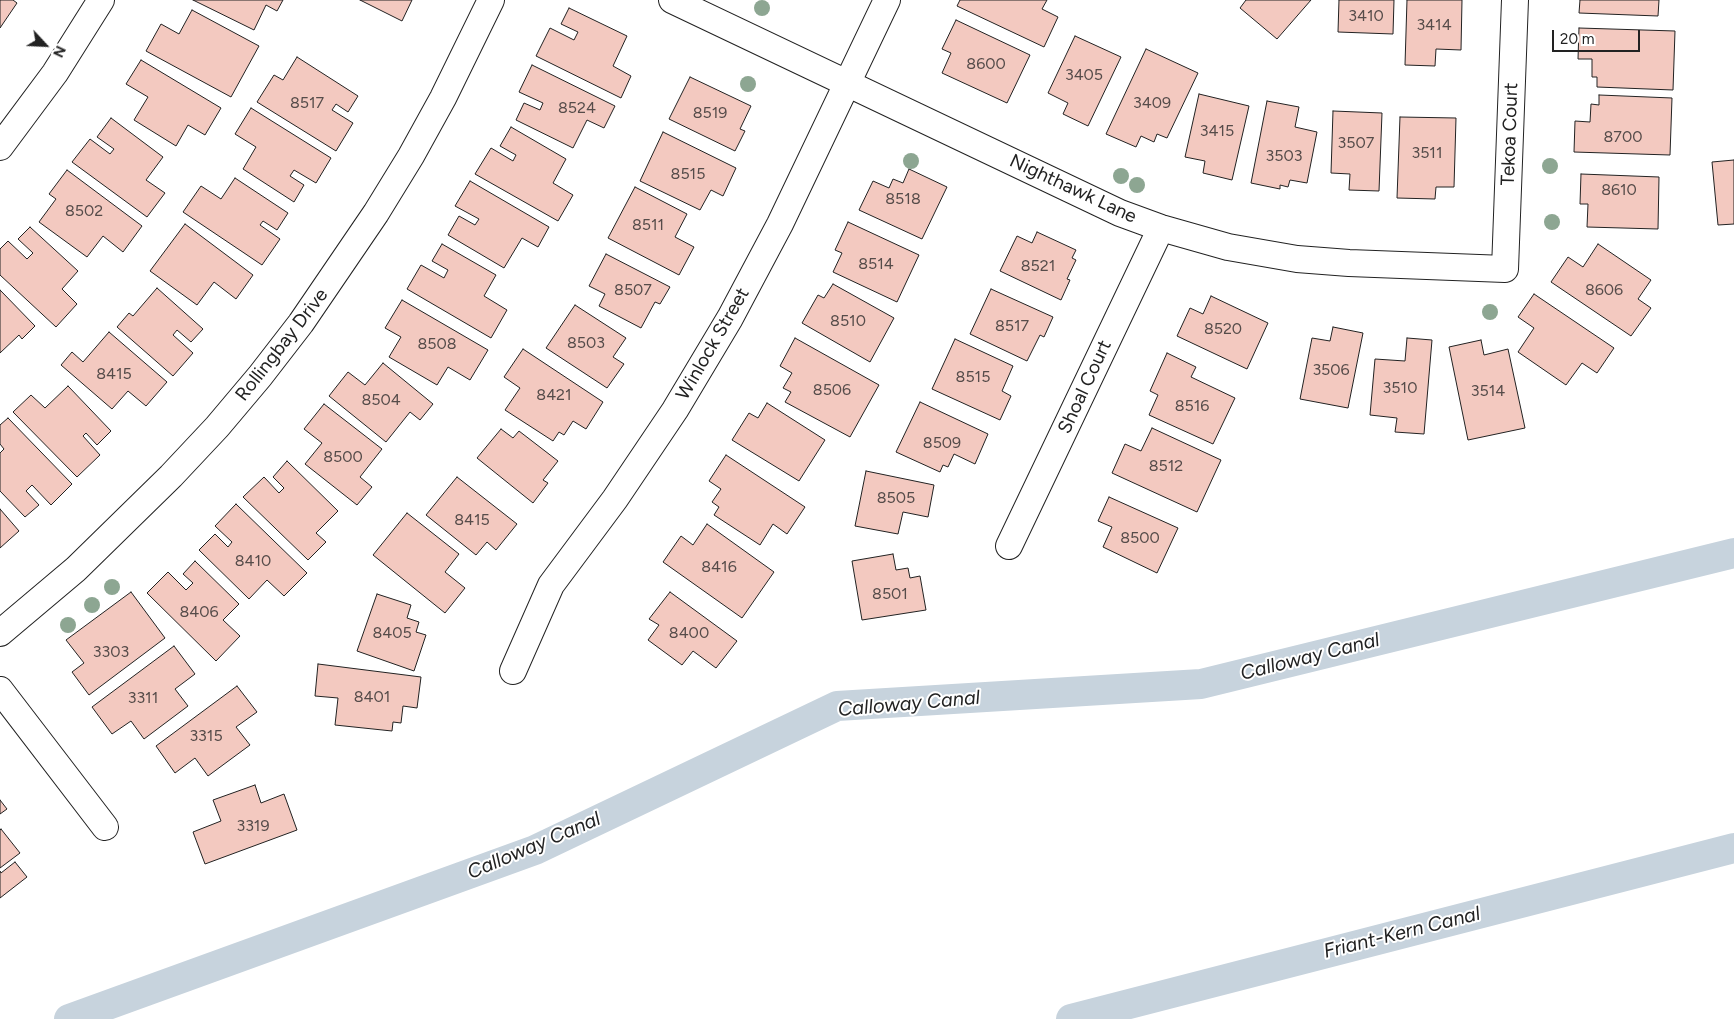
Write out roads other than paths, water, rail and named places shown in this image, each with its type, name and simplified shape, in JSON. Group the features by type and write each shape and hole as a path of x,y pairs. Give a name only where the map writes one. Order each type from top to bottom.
{"street":[{"path":"0,147 55,73 101,0"},
{"name":"Rollingbay Drive","path":"0,632 76,569 171,476 217,427 295,331 340,269 406,164 444,98 490,0"},
{"name":"Nighthawk Lane","path":"672,0 1120,212 1161,228 1228,247 1297,259 1349,263 1504,268"},
{"name":"Winlock Street","path":"513,671 550,585 620,491 675,410 730,318 780,224 887,0"},
{"name":"Tekoa Court","path":"1504,268 1515,0"},
{"name":"Shoal Court","path":"1009,546 1161,228"},
{"path":"0,690 105,828"}],"waterway":[{"name":"Calloway Canal","path":"69,1019 535,850 837,706 1201,684 1734,553"},
{"name":"Friant-Kern Canal","path":"1071,1019 1734,848"}]}
